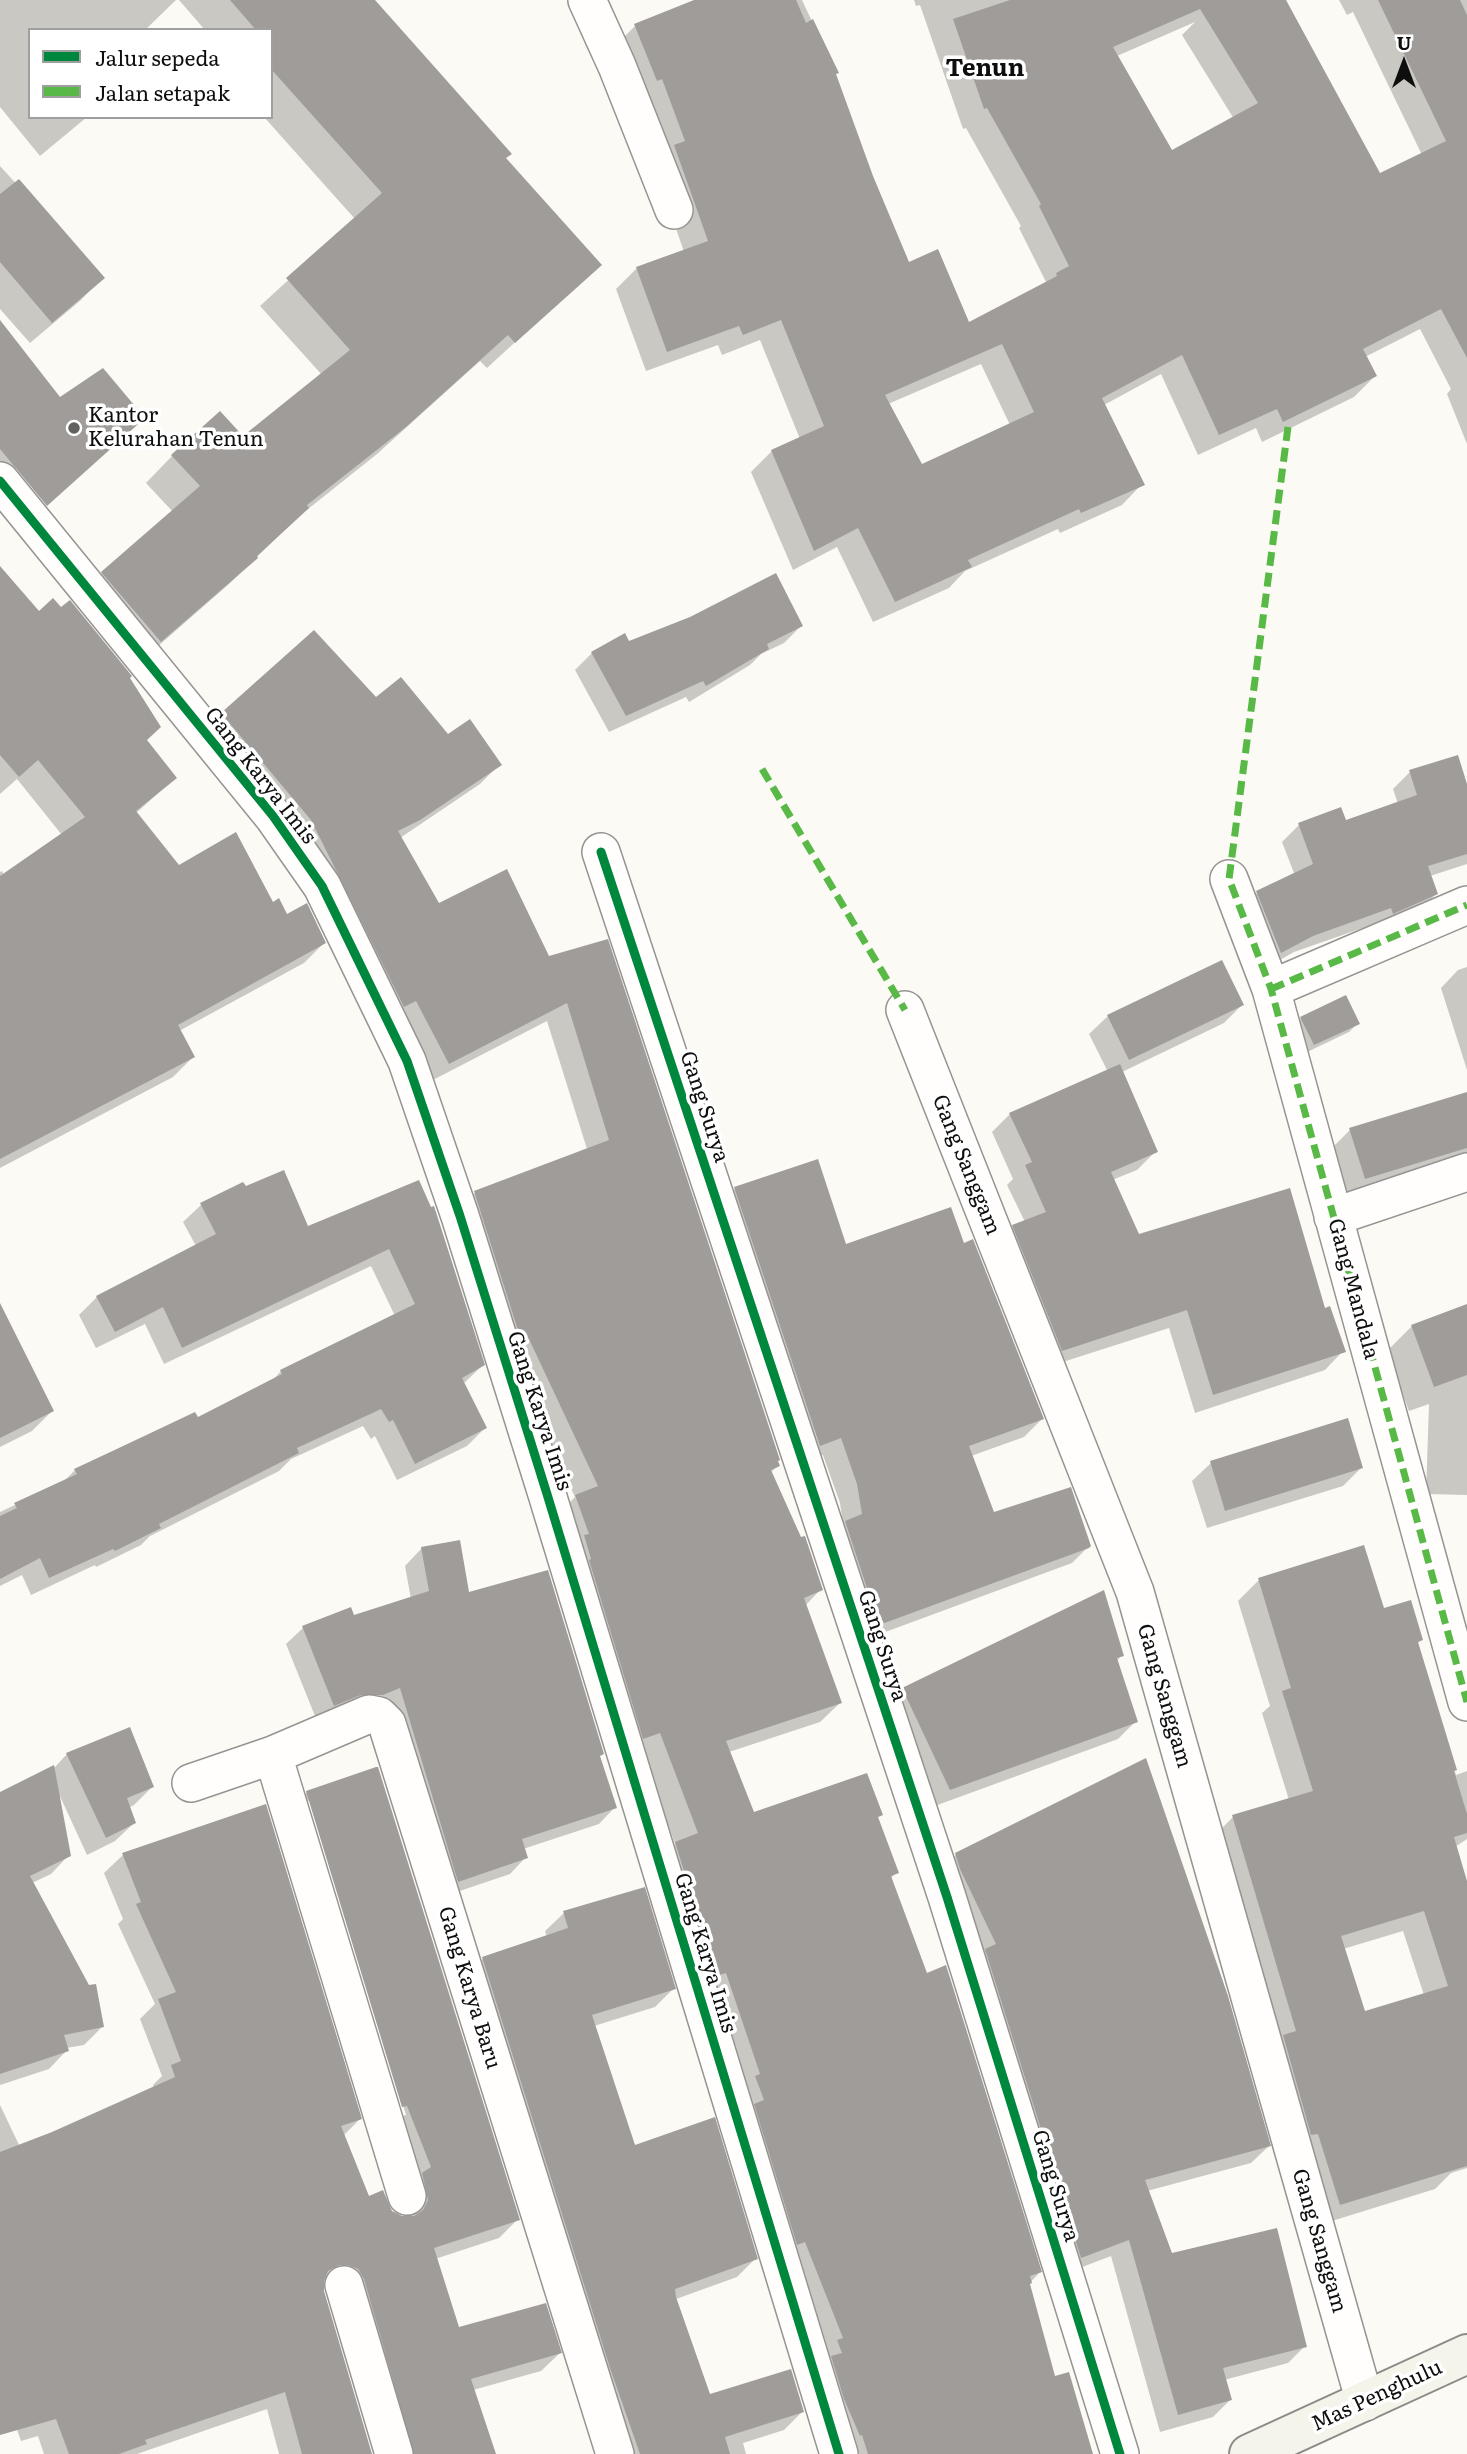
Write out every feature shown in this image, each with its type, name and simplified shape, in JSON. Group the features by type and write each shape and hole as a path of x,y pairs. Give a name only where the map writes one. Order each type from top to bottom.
{"street":[{"path":"587,0 617,66 674,210"},
{"name":"Gang Karya Imis","path":"0,481 274,816 322,886 407,1061 460,1216 547,1494 839,2454"},
{"name":"Gang Surya","path":"601,852 947,1897 1120,2454"},
{"name":"Gang Mandala","path":"1228,879 1271,989 1467,1702"},
{"path":"1271,989 1467,905"},
{"name":"Gang Sanggam","path":"905,1010 1135,1592 1365,2402"},
{"path":"1333,1217 1467,1171"},
{"name":"Gang Karya Baru","path":"191,1783 273,1755 369,1714 379,1716 387,1724 615,2454"},
{"path":"273,1755 407,2196"},
{"path":"344,2285 394,2454"},
{"name":"Mas Penghulu","path":"1249,2454 1467,2354"}],"building":[{"path":"230,0 375,0 512,154 506,158 602,265 515,343 508,335 406,427 307,505 309,508 257,556 258,558 161,642 101,572 200,486 171,455 220,411 243,436 350,350 286,278 382,193 273,71 273,28 254,28"},
{"path":"694,0 796,0 806,23 813,19 839,73 836,74 873,176 909,262 938,249 969,322 1057,276 1056,273 1069,266 1039,206 1041,204 987,108 984,109 953,19 1010,0 1286,0 1380,173 1446,141 1378,0 1460,0 1467,15 1467,358 1441,309 1363,349 1377,376 1283,422 1277,409 1219,435 1182,355 1102,398 1145,485 1081,513 1079,509 968,560 972,567 895,602 858,528 814,551 771,450 824,426 781,320 743,335 739,326 667,352 636,267 708,241 674,145 685,141 662,79 657,81 634,24","holes":["1200,9 1258,103 1172,150 1113,47","1002,344 1034,412 922,464 885,395"]},
{"path":"19,179 105,278 52,323 0,262 0,194"},
{"name":"Kantor Kelurahan Tenun","path":"0,320 60,397 103,368 145,418 47,506 0,449"},
{"path":"0,566 39,611 53,598 61,607 70,600 132,676 130,678 161,727 147,740 177,778 136,811 179,865 236,832 273,902 279,898 287,914 307,903 326,943 178,1025 195,1057 0,1159 0,876 85,817 38,760 19,777 0,755"},
{"path":"776,573 803,626 767,644 769,649 706,686 703,681 626,716 591,652 625,633 629,641 690,617"},
{"path":"314,630 376,697 401,677 448,734 470,719 502,765 420,820 398,831 439,903 507,869 549,956 608,939 780,1460 780,1466 771,1470 801,1537 805,1536 823,1590 804,1598 842,1703 726,1741 754,1812 867,1773 883,1815 878,1817 899,1873 891,1876 927,1973 946,1965 1042,2272 1030,2276 1030,2284 1055,2376 1069,2372 1093,2454 868,2454 844,2399 831,2356 842,2353 837,2340 843,2338 805,2242 797,2245 754,2104 764,2100 755,2076 760,2074 726,1973 716,1976 675,1842 698,1833 660,1733 643,1739 589,1560 591,1559 584,1535 589,1534 575,1495 598,1486 529,1339 522,1343 474,1191 609,1140 567,1003 449,1064 416,1001 404,1007 311,820 221,713"},
{"path":"1458,755 1467,784 1467,854 1428,866 1438,894 1393,914 1391,908 1313,936 1281,953 1256,891 1313,864 1298,823 1341,807 1346,820 1417,795 1409,770"},
{"path":"1222,960 1244,1005 1129,1060 1107,1015"},
{"path":"1346,995 1360,1024 1314,1045 1300,1017"},
{"path":"1120,1064 1158,1152 1111,1172 1139,1234 1290,1188 1325,1308 1330,1306 1346,1352 1213,1395 1187,1310 1062,1351 1012,1225 1046,1212 1025,1165 1032,1162 1009,1113"},
{"path":"1467,1092 1467,1148 1365,1179 1349,1128"},
{"path":"818,1159 846,1244 951,1207 964,1243 973,1239 1044,1419 969,1446 994,1512 1071,1487 1091,1546 1089,1548 879,1625 845,1521 862,1514 857,1484 841,1438 820,1446 734,1187"},
{"path":"284,1170 308,1226 419,1180 431,1207 434,1206 485,1365 462,1378 487,1428 415,1464 393,1420 389,1422 381,1409 297,1448 299,1453 159,1524 161,1528 115,1551 113,1549 49,1578 40,1558 0,1579 0,1516 17,1508 14,1503 77,1474 74,1469 195,1412 198,1417 282,1374 280,1370 415,1304 389,1249 182,1348 163,1307 115,1332 96,1296 216,1234 200,1203 243,1182 246,1186"},
{"path":"0,1303 54,1411 0,1438"},
{"path":"1467,1304 1467,1375 1434,1387 1411,1325"},
{"path":"1348,1418 1363,1468 1225,1511 1210,1461"},
{"path":"460,1540 469,1592 548,1570 604,1754 600,1756 617,1808 522,1839 528,1858 458,1882 400,1688 383,1695 361,1695 334,1706 302,1626 351,1607 354,1615 429,1591 421,1547"},
{"path":"1364,1545 1384,1608 1411,1600 1423,1640 1418,1642 1457,1770 1454,1771 1467,1814 1467,1833 1454,1837 1467,1881 1467,2166 1340,2205 1318,2134 1311,2135 1283,2035 1296,2031 1232,1815 1313,1791 1282,1691 1291,1688 1258,1578","holes":["1424,1911 1448,1986 1365,2011 1341,1936"]},
{"path":"1104,1590 1124,1656 1117,1658 1138,1722 950,1790 902,1688"},
{"path":"130,1727 154,1787 127,1798 136,1823 106,1838 66,1753"},
{"path":"1146,1758 1228,1996 1271,2146 1145,2180 1172,2253 1277,2228 1307,2347 1223,2368 1232,2400 1178,2415 1129,2240 1081,2258 985,1949 996,1944 955,1853"},
{"path":"54,1765 71,1856 30,1876 89,1985 96,1984 104,2027 64,2035 69,2051 0,2074 0,1792"},
{"path":"376,1767 520,2220 434,2248 459,2327 546,2303 562,2353 471,2379 496,2454 414,2454 364,2279 358,2269 339,2265 328,2271 324,2291 372,2454 302,2454 285,2392 145,2440 147,2444 119,2454 69,2454 56,2419 0,2435 0,2152 52,2132 175,2077 171,2065 181,2061 158,1999 176,1992 136,1904 141,1902 122,1853 266,1804 362,2119 341,2126 369,2196 383,2190 392,2211 402,2216 414,2216 423,2210 428,2200 422,2173 431,2167 407,2106 402,2107 306,1791"},
{"path":"645,1887 676,1989 592,2015 635,2145 715,2117 758,2259 675,2289 676,2297 710,2394 791,2369 804,2412 725,2437 730,2454 640,2454 610,2368 482,1957 568,1928 563,1911"}],"marked path":[{"path":"1288,427 1229,879 1271,989 1467,1702"},
{"path":"762,769 905,1010"},
{"path":"1271,989 1467,905"}],"cycle path":[{"path":"0,481 273,816 322,886 407,1061 460,1216 547,1494 839,2454"},
{"path":"601,852 947,1897 1120,2454"}],"place":[{"name":"Kantor Kelurahan Tenun","path":"74,428"}],"district":[{"name":"Tenun","path":"985,69"}]}
